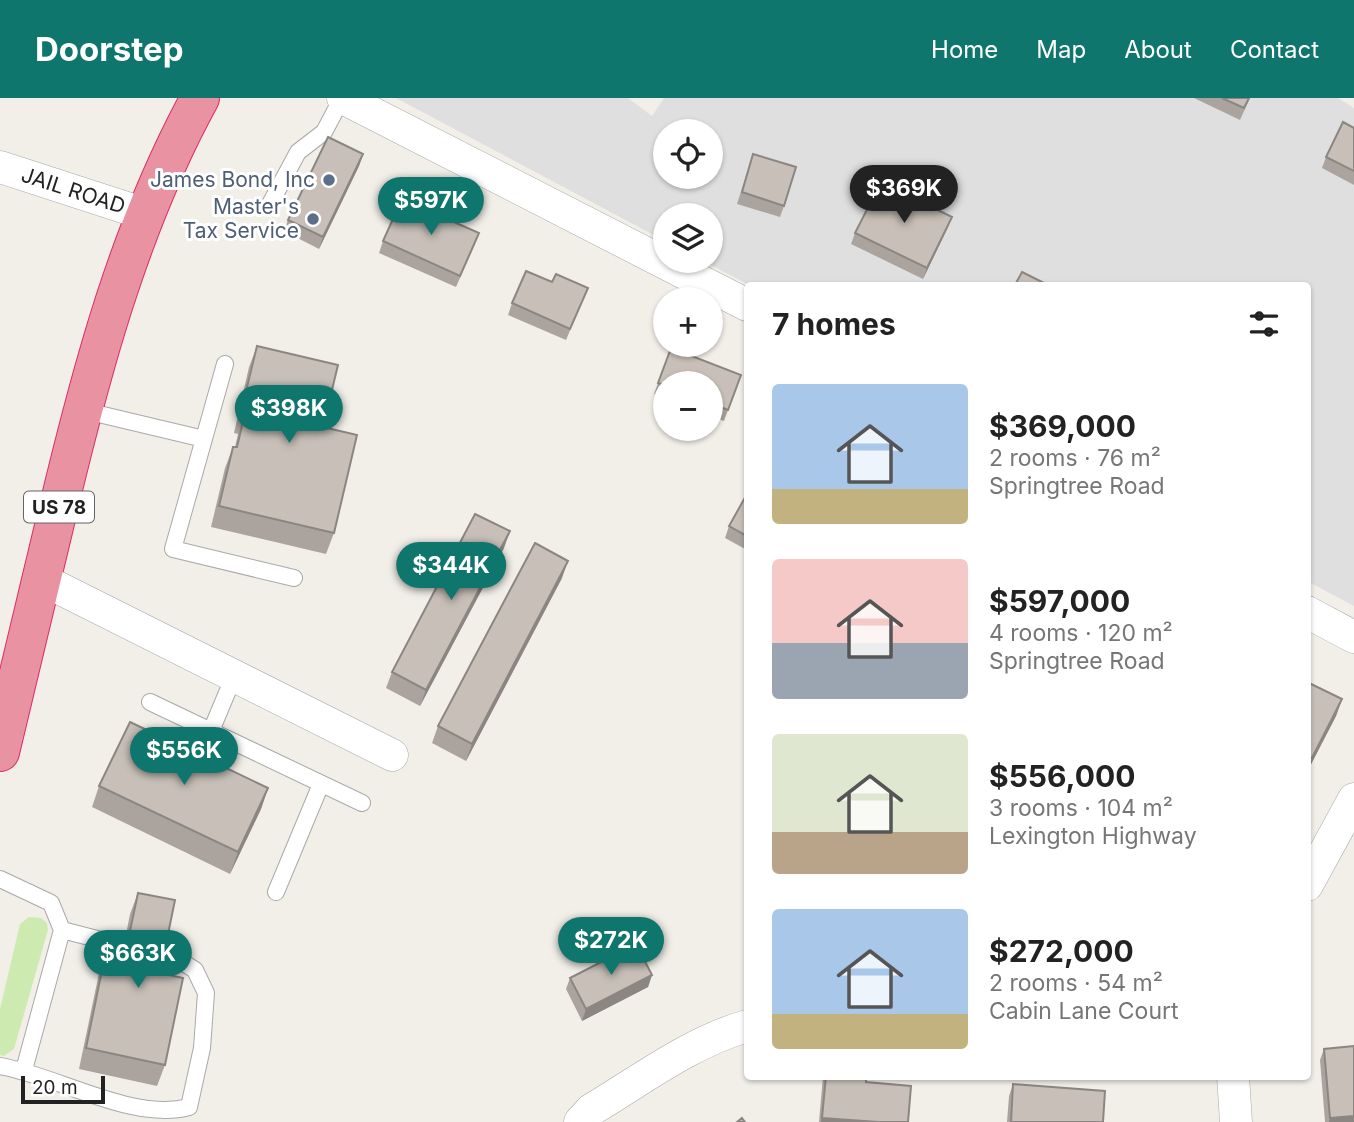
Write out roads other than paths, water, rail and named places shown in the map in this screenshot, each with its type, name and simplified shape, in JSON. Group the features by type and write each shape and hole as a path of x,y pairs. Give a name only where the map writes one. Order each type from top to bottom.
{"highway":[{"name":"US 78","path":"0,752 82,410 107,320 145,214 200,98"}],"street":[{"path":"342,98 744,303"},
{"name":"JAIL ROAD","path":"0,167 145,214"},
{"path":"41,579 391,755"},
{"path":"1311,614 1354,636"},
{"path":"1311,880 1345,834 1354,799"},
{"path":"580,1122 591,1110 696,1047 744,1027"},
{"path":"1233,1080 1236,1122"}],"lane":[{"path":"270,204 298,152 324,132 342,98"},
{"path":"225,364 173,549 294,578"},
{"path":"82,410 204,439"},
{"path":"211,731 234,676"},
{"path":"150,702 362,803"},
{"path":"276,892 321,783"},
{"path":"0,879 51,903 62,930 24,1070"},
{"path":"0,1066 24,1070 115,1103 172,1112 190,1107 202,1048 206,993 195,970 179,960 62,930"}],"place":[{"name":"James Bond, Inc","path":"329,180"},
{"name":"Master's Tax Service","path":"313,219"}]}
